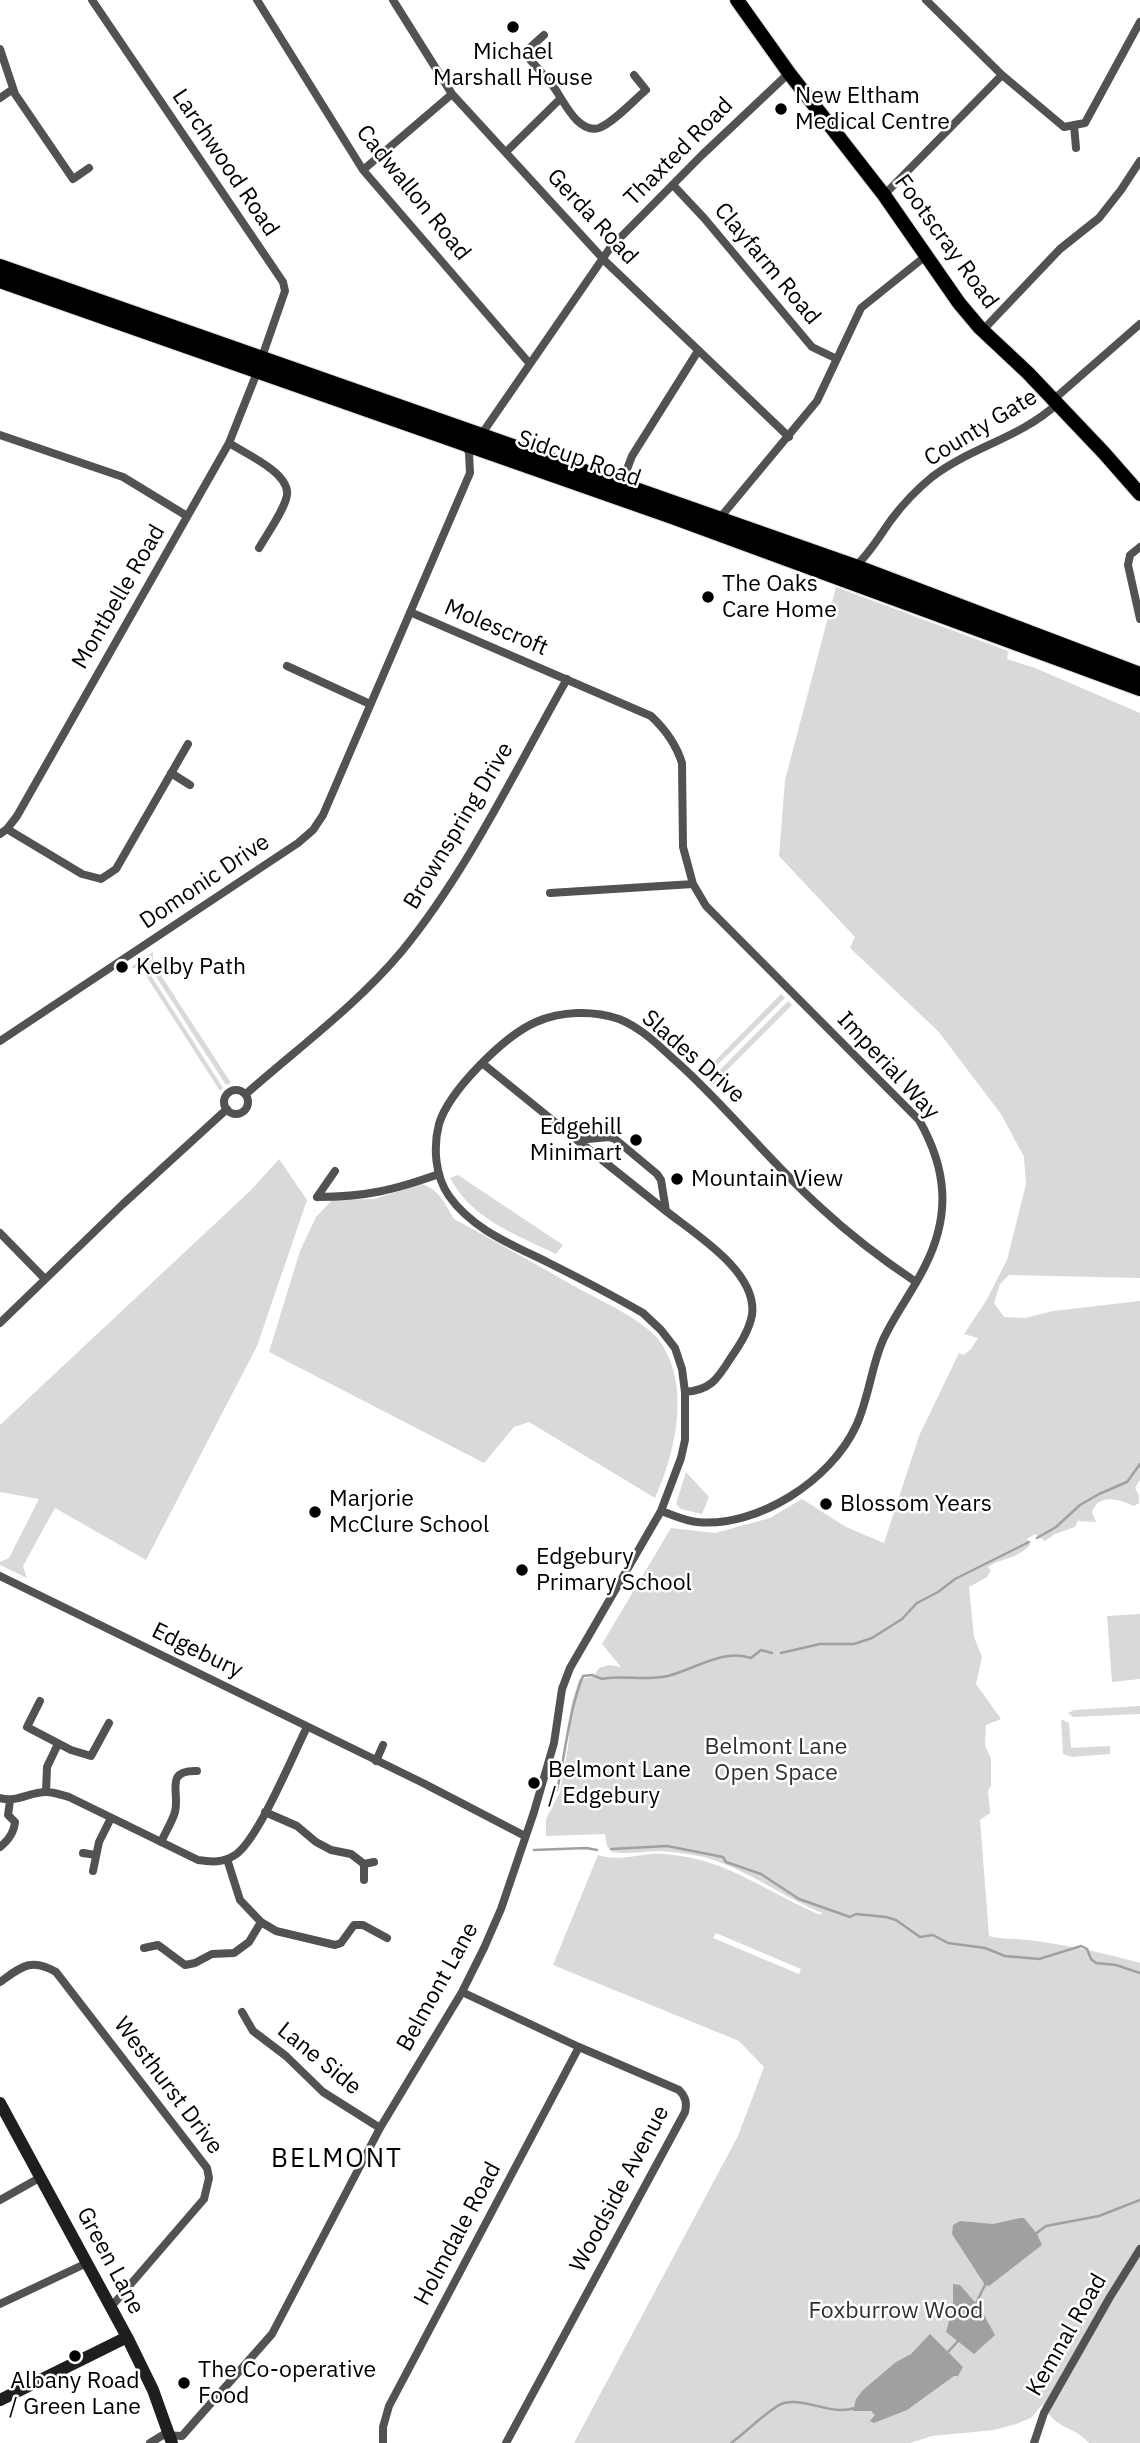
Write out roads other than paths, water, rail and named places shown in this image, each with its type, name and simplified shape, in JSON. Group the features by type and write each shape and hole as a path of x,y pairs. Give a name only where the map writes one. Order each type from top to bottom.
{"highway":[{"name":"Sidcup Road","path":"0,267 258,370 481,435 855,567 1140,675"},
{"name":"Sidcup Road","path":"0,280 465,442 1140,688"}],"main road":[{"name":"Footscray Road","path":"737,0 789,73 884,195 959,303 1140,494"},
{"name":"Green Lane","path":"0,2103 127,2337 153,2389 172,2439"},
{"path":"0,2400 127,2337"}],"street":[{"name":"Larchwood Road","path":"92,0 283,282 285,291 258,370"},
{"name":"Cadwallon Road","path":"257,0 363,170 530,364"},
{"name":"Gerda Road","path":"393,0 452,94 603,258 789,437"},
{"path":"926,0 1002,75 1064,127 1085,123 1140,22"},
{"path":"544,35 524,53 583,125 596,128 603,126 646,90 634,75"},
{"path":"0,49 13,89 73,179 89,168"},
{"name":"Thaxted Road","path":"481,435 610,248 702,155 789,73"},
{"path":"884,195 1002,75"},
{"path":"0,98 13,89"},
{"path":"363,170 452,94"},
{"path":"506,152 560,99"},
{"path":"1074,125 1076,148"},
{"path":"983,330 1060,249 1099,218 1140,160"},
{"name":"Clayfarm Road","path":"673,185 812,347 837,359"},
{"path":"719,519 817,401 861,308 927,255"},
{"name":"County Gate","path":"855,567 872,551 898,511 930,479 958,461 1029,427 1140,324"},
{"path":"621,485 632,456 698,351"},
{"name":"Montbelle Road","path":"4,831 17,816 229,443 258,370"},
{"path":"0,435 123,477 187,516"},
{"name":"Domonic Drive","path":"0,1041 138,951 298,843 313,830 323,815 470,473 469,453 465,442"},
{"path":"229,443 282,476 287,486 287,497 259,548"},
{"path":"1140,547 1130,555 1128,565 1140,619"},
{"path":"872,551 870,565 874,574"},
{"name":"Molescroft","path":"410,612 567,679"},
{"path":"287,666 370,704"},
{"name":"Imperial Way","path":"567,679 651,716 670,736 682,763 682,832 686,861 693,884 706,906 919,1120 928,1135 939,1165 943,1194 942,1213 933,1247 883,1340 856,1426 834,1459 811,1481 781,1502 754,1514 730,1521 696,1522 661,1511"},
{"name":"Brownspring Drive","path":"246,1094 366,989 415,934 451,884 567,679"},
{"path":"4,831 82,874 101,878 116,869 188,744"},
{"path":"171,773 190,785"},
{"path":"550,893 693,884"},
{"name":"Slades Drive","path":"661,1511 673,1486 685,1440 685,1392 682,1369 675,1348 643,1314 501,1240 472,1220 447,1194 439,1174 436,1158 439,1124 455,1095 482,1063 522,1030 550,1017 596,1014 609,1016 633,1026 701,1084 820,1207 916,1282"},
{"path":"482,1063 728,1262 743,1279 752,1302 749,1327 724,1368 709,1386 701,1391 685,1392"},
{"name":"Brownspring Drive","path":"239,1090 246,1094 248,1101 244,1110 237,1113 227,1109 225,1099 228,1093 239,1090"},
{"name":"Brownspring Drive","path":"0,1323 123,1203 227,1109"},
{"path":"577,1140 615,1139 657,1174 661,1180 666,1211"},
{"path":"335,1171 317,1197 374,1194 439,1174"},
{"path":"0,1233 45,1279"},
{"name":"Belmont Lane","path":"150,2443 163,2435 172,2439 182,2436 272,2334 380,2128 462,1992 501,1909 526,1836 554,1743 562,1689 570,1668 661,1511"},
{"name":"Edgebury","path":"0,1576 526,1836"},
{"path":"40,1702 27,1727 58,1744 91,1756 109,1723"},
{"path":"0,1798 10,1801 46,1792 69,1797 198,1860 215,1862 227,1859 246,1845 254,1835 307,1727"},
{"path":"46,1792 47,1767 58,1744"},
{"path":"376,1761 383,1745"},
{"path":"161,1843 175,1811 175,1783 178,1776 185,1771 197,1771"},
{"path":"0,1847 14,1830 15,1822 8,1815 10,1801"},
{"path":"265,1812 297,1826 316,1843 369,1863 364,1880"},
{"path":"93,1871 99,1842 111,1818"},
{"path":"83,1853 96,1855"},
{"path":"227,1859 240,1900 261,1922 276,1931 310,1938 326,1945 341,1943 354,1925 363,1925 387,1938"},
{"path":"144,1948 158,1945 184,1965 195,1963 212,1954 234,1953 249,1942 261,1922"},
{"name":"Westhurst Drive","path":"0,1982 21,1967 32,1964 44,1965 56,1972 207,2168 209,2178 204,2199 111,2307"},
{"name":"Woodside Avenue","path":"462,1992 679,2091 685,2096 687,2104 506,2443"},
{"name":"Lane Side","path":"242,2012 253,2031 286,2056 323,2092 380,2128"},
{"name":"Holmdale Road","path":"383,2443 383,2427 389,2406 579,2047"},
{"path":"0,2200 41,2177"},
{"name":"Kemnal Road","path":"1034,2443 1044,2413 1140,2249"},
{"path":"0,2304 87,2263"}],"waterway":[{"path":"1037,1538 1056,1527 1080,1505 1127,1482 1140,1464"},
{"path":"781,1653 820,1644 854,1644 872,1638 902,1619 917,1603 955,1579 1029,1542"},
{"path":"557,1790 571,1718 583,1676 592,1675 602,1679 660,1677 720,1657 751,1658 761,1650 772,1653"},
{"path":"611,1849 667,1846 723,1857 726,1862 761,1874 799,1899 850,1917 856,1914 896,1920 920,1937 933,1935 948,1943 985,1948 1005,1956 1039,1959 1081,1946 1087,1949 1096,1963 1116,1965 1140,1973"},
{"path":"534,1850 597,1850"},
{"path":"1034,2235 1046,2226 1099,2216 1140,2200"},
{"path":"975,2305 986,2283"},
{"path":"947,2353 959,2340"},
{"path":"731,2443 784,2403 802,2403 837,2410 855,2408"}],"place":[{"name":"Michael Marshall House","path":"513,27"},
{"name":"New Eltham Medical Centre","path":"781,109"},
{"name":"The Oaks Care Home","path":"708,597"},
{"name":"Kelby Path","path":"122,967"},
{"name":"Edgehill Minimart","path":"636,1140"},
{"name":"Mountain View","path":"677,1179"},
{"name":"Blossom Years","path":"826,1504"},
{"name":"Marjorie McClure School","path":"315,1512"},
{"name":"Edgebury Primary School","path":"522,1570"},
{"name":"Belmont Lane / Edgebury","path":"534,1783"},
{"name":"Albany Road / Green Lane","path":"75,2356"},
{"name":"The Co-operative Food","path":"184,2383"}],"district":[{"name":"BELMONT","path":"337,2159"}],"park label":[{"name":"Belmont Lane Open Space","path":"776,1760"},
{"name":"Foxburrow Wood","path":"896,2311"}]}
